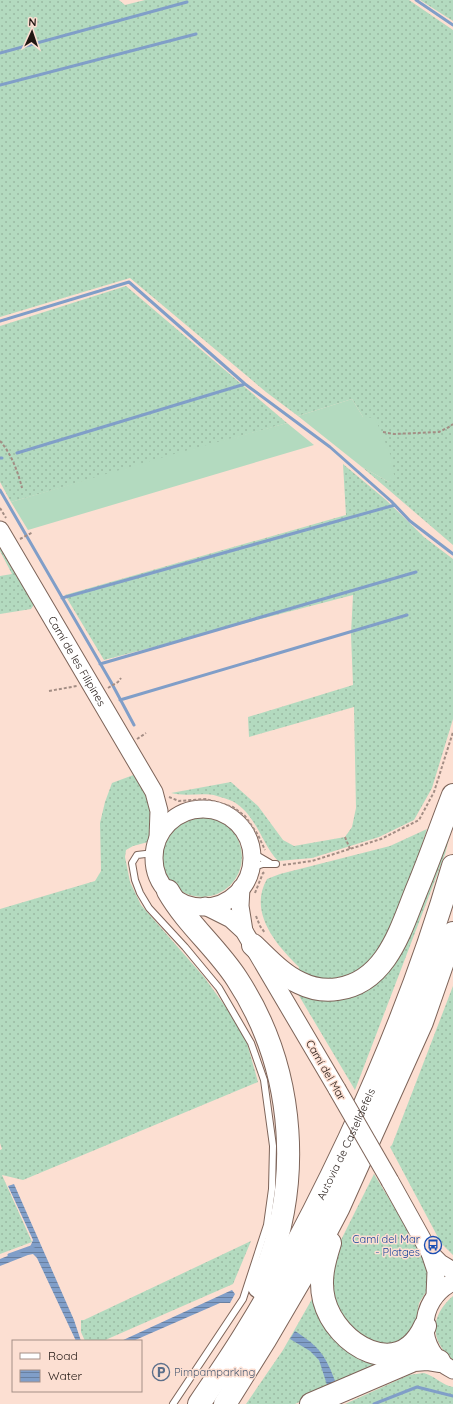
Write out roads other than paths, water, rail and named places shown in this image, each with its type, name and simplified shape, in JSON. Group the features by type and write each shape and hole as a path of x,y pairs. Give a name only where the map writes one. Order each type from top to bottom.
{"highway":[{"path":"255,938 288,976 309,987 330,990 348,987 366,978 375,971 384,960 398,937 453,795"},
{"name":"Autovia de Castelldefels","path":"199,1404 247,1331 286,1263 330,1179 367,1099 407,1003 427,948 453,866"},
{"path":"168,891 184,916 224,961 261,1022 272,1051 282,1088 287,1119 288,1168 286,1193 277,1239 260,1286 225,1366"},
{"name":"Autovia de Castelldefels","path":"225,1404 266,1340 306,1270 338,1209 422,1022 453,933"},
{"path":"338,1209 324,1261 322,1281 324,1300 328,1311 339,1329 354,1343 367,1350 376,1354 392,1355 408,1349 420,1337 426,1326"},
{"path":"311,1404 414,1360 427,1359 446,1365"}],"main road":[{"name":"Camí de les Filipines","path":"0,530 88,680 159,793"},
{"path":"159,793 171,805 191,810 213,810 229,816 236,822 244,832 250,860 245,883 248,891 235,895 221,903 205,906 184,903 168,891 158,876 154,863 159,811 159,793"},
{"path":"156,845 172,819 191,810"},
{"name":"Camí del Mar","path":"248,891 240,906 255,938 337,1089 430,1253 436,1271 435,1296"},
{"name":"Camí del Mar","path":"205,906 231,919 255,938"},
{"name":"Camí del Mar","path":"430,1253 440,1263 453,1271"},
{"path":"446,1365 434,1356 427,1342 425,1332 429,1309 435,1296 442,1289 453,1282"}],"lane":[{"path":"156,845 137,855 132,863 135,880 140,893 149,908 185,947 219,988 251,1043 264,1080 273,1146 272,1189 267,1225 243,1299 173,1404"},
{"path":"250,860 273,864 258,865 250,860"}],"water":[{"path":"14,1184 74,1320 81,1340 76,1340 37,1258 33,1254 0,1266 0,1259 30,1247 33,1240 8,1186"},
{"path":"232,1290 235,1294 230,1303 220,1303 135,1340 123,1340"},
{"path":"295,1331 311,1342 321,1353 329,1365 336,1383 328,1388 319,1360 310,1351 290,1339"}],"waterway":[{"path":"416,0 453,25"},
{"path":"0,53 187,2"},
{"path":"0,85 196,34"},
{"path":"0,321 129,282 245,384 330,447 391,501 410,521 453,554"},
{"path":"17,453 245,384"},
{"path":"0,490 111,682 134,725"},
{"path":"62,598 395,505"},
{"path":"100,664 416,572"},
{"path":"120,700 407,615"},
{"path":"9,1255 34,1246"},
{"path":"374,1404 417,1387 453,1396"}],"place":[{"name":"Camí del Mar - Platges","path":"433,1245"},
{"name":"Pimpamparking","path":"161,1372"}]}
